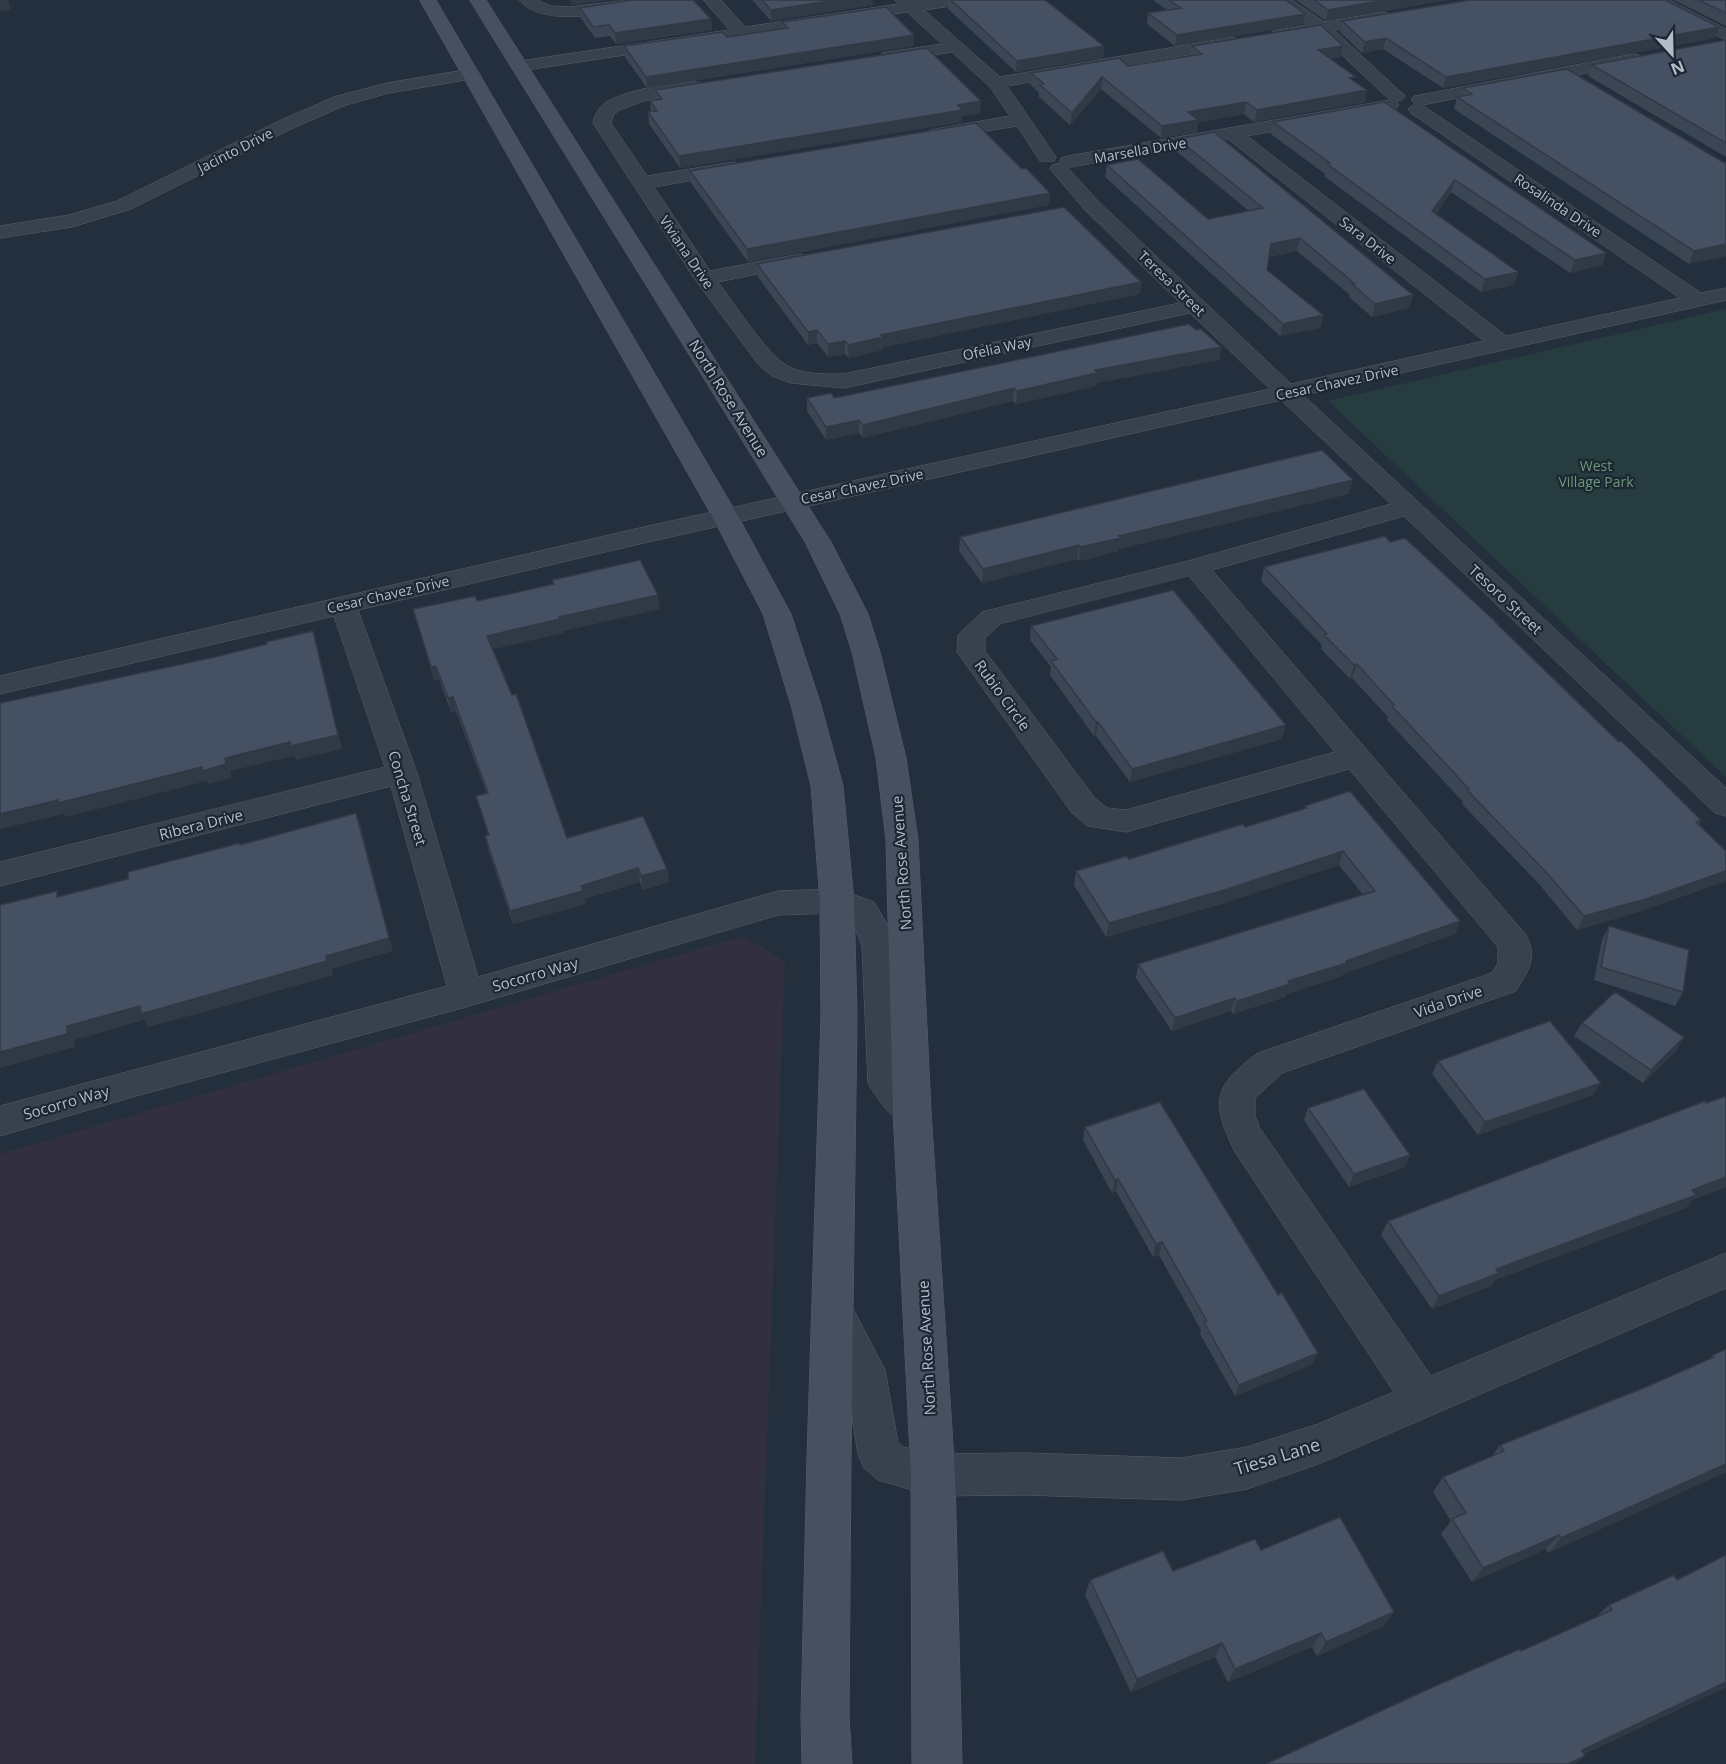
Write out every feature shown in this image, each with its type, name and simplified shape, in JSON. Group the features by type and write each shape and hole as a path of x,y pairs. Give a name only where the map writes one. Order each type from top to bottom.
{"main road":[{"path":"428,0 725,516 777,614 807,705 827,786 837,901 839,1016 829,1458 826,1764"},
{"name":"North Rose Avenue","path":"478,0 794,501 835,572 854,614 877,695 891,758 902,840 912,1111 933,1475 937,1764"}],"street":[{"path":"527,0 532,6 561,11 583,11 657,0"},
{"path":"712,0 740,32"},
{"path":"520,66 907,4 958,0"},
{"path":"1281,0 1321,27 1393,100 1418,104 1645,57"},
{"path":"1657,0 1723,40"},
{"name":"Teresa Street","path":"907,4 996,83 1020,120 1091,205 1195,306 1273,377 1287,393"},
{"path":"996,83 1400,14"},
{"path":"873,60 955,46"},
{"path":"1565,72 1585,84"},
{"name":"Jacinto Drive","path":"0,232 72,220 124,205 285,125 340,101 387,88 471,74"},
{"name":"Viviana Drive","path":"720,84 637,97 608,108 602,117 602,123 704,278 766,359 780,371 799,378"},
{"name":"Marsella Drive","path":"1058,163 1233,134 1393,100"},
{"name":"Rosalinda Drive","path":"1418,104 1699,301"},
{"path":"914,138 1020,120"},
{"name":"Sara Drive","path":"1233,134 1503,345"},
{"path":"642,183 749,166"},
{"path":"1069,210 1091,205"},
{"path":"704,278 818,257"},
{"name":"Cesar Chavez Drive","path":"0,685 725,516 1726,294"},
{"name":"Ofelia Way","path":"799,378 844,381 1195,306"},
{"name":"Tesoro Street","path":"1287,393 1726,805"},
{"name":"Rubio Circle","path":"1354,757 1126,820 1099,818 1083,805 971,652 972,635 991,618 1195,567 1408,507"},
{"name":"Vida Drive","path":"1195,567 1514,944 1515,964 1504,982 1270,1063 1246,1081 1236,1097 1237,1119 1248,1142 1422,1398"},
{"name":"Concha Street","path":"343,604 402,774 466,994"},
{"name":"Ribera Drive","path":"0,874 402,774"},
{"name":"Socorro Way","path":"0,1121 136,1082 466,994 778,903 837,901 863,911 871,924 878,946 880,963 885,1083 912,1111"},
{"name":"Tiesa Lane","path":"834,1312 865,1370 879,1454 892,1465 933,1475 1025,1474 1181,1479 1247,1468 1320,1443 1726,1270"}],"shaded area":[{"path":"743,936 785,961 755,1764 0,1764 0,1154"}],"green space":[{"name":"West Village Park","path":"1726,309 1726,777 1328,401"}],"building":[{"path":"632,0 693,0 711,19 615,33 609,25 593,27 580,8"},
{"path":"762,0 836,0 771,10"},
{"path":"951,0 1045,0 1104,46 1017,61"},
{"path":"1169,0 1286,0 1305,14 1177,35 1148,13 1181,8"},
{"path":"1314,0 1385,0 1328,10"},
{"path":"1470,0 1665,0 1719,27 1446,77 1386,38 1365,42 1342,21"},
{"path":"1699,0 1726,0 1726,13"},
{"path":"886,7 914,35 646,77 624,46 722,32 727,37 788,28 782,22"},
{"path":"1321,25 1343,46 1318,50 1356,77 1349,78 1367,90 1257,110 1246,102 1188,112 1198,120 1162,126 1102,77 1072,113 1040,85 1044,84 1031,73 1119,58 1128,66 1202,54 1192,46"},
{"path":"1726,40 1726,143 1592,65"},
{"path":"927,48 981,101 958,105 963,110 679,156 648,112 657,111 650,101 662,99 655,90"},
{"path":"1567,69 1726,163 1726,244 1694,251 1457,97 1472,94 1463,88"},
{"path":"1384,102 1606,253 1575,260 1455,180 1432,211 1518,272 1485,279 1273,122"},
{"path":"976,123 1022,169 1026,168 1050,193 747,249 690,171"},
{"path":"1214,132 1413,295 1375,304 1352,284 1355,284 1300,238 1271,244 1267,270 1323,315 1283,324 1107,165 1138,159 1208,219 1263,208 1178,139"},
{"path":"1064,207 1141,282 881,335 883,337 848,345 845,341 828,344 817,330 808,332 757,264"},
{"path":"1189,324 1196,330 1201,329 1221,347 1095,370 1097,373 1017,391 1014,388 863,425 859,420 826,427 807,398 831,393 834,398"},
{"path":"1322,450 1353,480 1119,536 1121,538 1080,547 1079,545 983,569 960,537"},
{"path":"1385,536 1390,542 1405,538 1497,623 1619,742 1621,741 1641,760 1701,820 1696,822 1726,851 1726,871 1646,899 1584,916 1545,871 1467,790 1469,789 1392,706 1394,705 1357,664 1354,665 1324,635 1327,634 1264,567"},
{"path":"640,560 658,595 487,636 512,695 516,694 567,838 643,816 667,869 641,876 638,868 581,886 583,891 510,911 485,836 489,835 476,796 488,793 453,697 448,698 436,666 431,667 413,609 475,596 477,601 554,584 552,580"},
{"path":"1173,590 1286,725 1132,769 1051,661 1057,659 1031,626"},
{"path":"313,631 338,735 291,746 290,742 225,758 226,764 202,771 202,767 58,803 58,800 0,814 0,703 215,657"},
{"path":"1350,791 1460,921 1346,961 1347,963 1288,981 1290,984 1237,1001 1235,998 1175,1018 1138,964 1375,891 1343,851 1221,891 1109,923 1076,871 1127,856 1129,859 1243,824 1245,827 1307,808 1305,806"},
{"path":"356,813 389,938 326,956 327,961 141,1014 140,1006 67,1026 67,1034 0,1052 0,905 57,891 57,897 128,879 128,872 240,843 240,845"},
{"path":"1609,926 1689,950 1683,992 1601,967"},
{"path":"1615,992 1684,1037 1651,1070 1582,1023"},
{"path":"1550,1021 1601,1083 1485,1122 1438,1061"},
{"path":"1364,1089 1410,1155 1354,1174 1308,1108"},
{"path":"1726,1096 1726,1177 1692,1190 1696,1195 1496,1269 1499,1273 1439,1296 1388,1221 1705,1101 1706,1103"},
{"path":"1160,1102 1278,1295 1282,1293 1318,1353 1239,1385 1204,1322 1207,1321 1162,1242 1156,1244 1118,1179 1115,1180 1085,1127"},
{"path":"1726,1349 1726,1464 1561,1538 1559,1535 1483,1568 1452,1519 1466,1513 1443,1477 1504,1451 1500,1445 1646,1387 1714,1357 1713,1355"},
{"path":"1340,1517 1394,1612 1326,1642 1321,1633 1235,1669 1222,1643 1137,1679 1090,1580 1163,1551 1173,1571 1255,1539 1261,1550"},
{"path":"1726,1555 1726,1682 1582,1750 1585,1756 1568,1764 1266,1764 1435,1686 1612,1610 1609,1605 1674,1575 1677,1580"}]}
